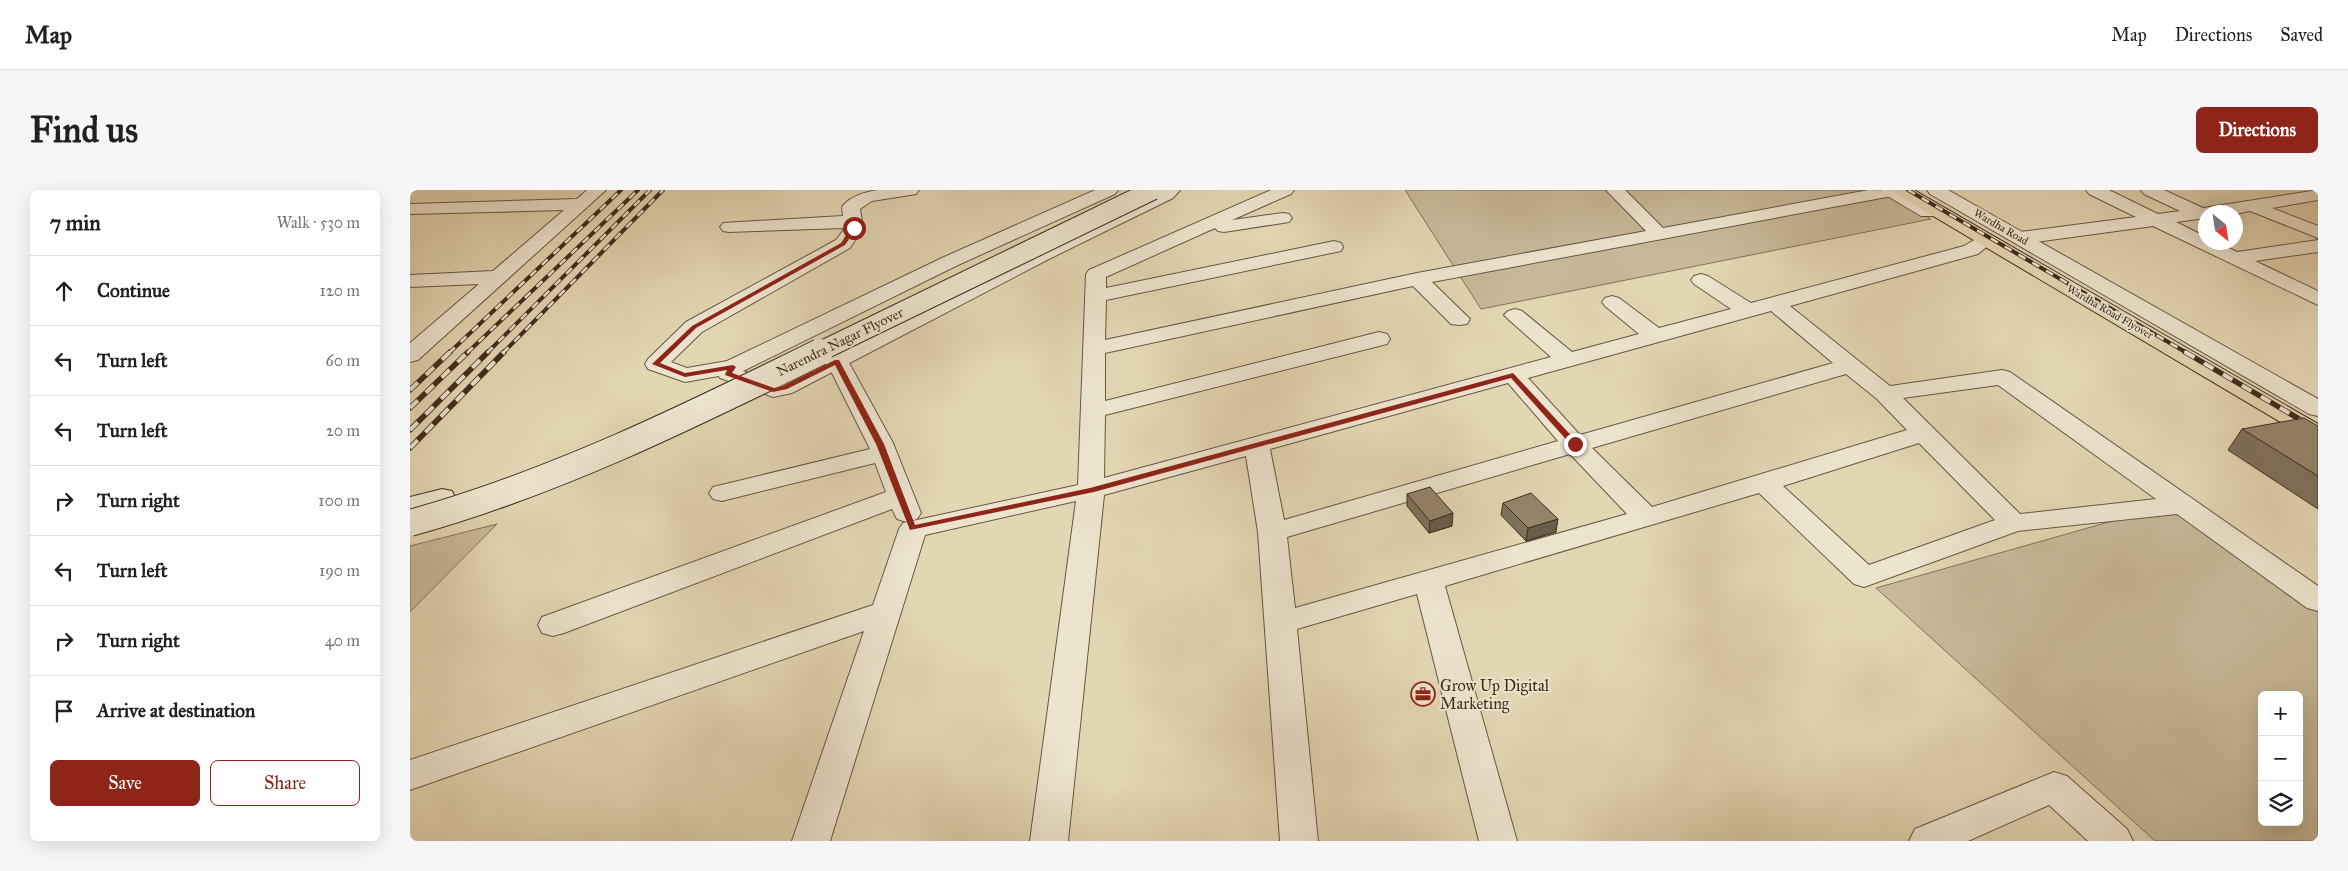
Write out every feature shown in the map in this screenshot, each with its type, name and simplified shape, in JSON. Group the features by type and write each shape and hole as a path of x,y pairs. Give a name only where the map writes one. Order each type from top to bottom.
{"highway":[{"name":"Wardha Road Flyover","path":"1895,190 2318,434"},
{"name":"Wardha Road Flyover","path":"1922,190 2318,418"}],"street":[{"path":"410,355 597,190"},
{"path":"910,190 868,194 852,207 854,228 843,244 694,327 656,364 685,375 733,367 951,261 1109,190"},
{"name":"Narendra Nagar Flyover","path":"410,504 510,477 611,436 1126,190"},
{"name":"Narendra Nagar Flyover","path":"410,523 446,514 593,462 663,430 1050,238 1153,190"},
{"path":"733,367 728,374 773,390 784,388 1024,264 1167,194 1171,190"},
{"path":"1049,841 1091,490 1096,274 1285,190"},
{"path":"1615,190 1658,233"},
{"path":"1094,349 1417,279 1895,190"},
{"name":"Wardha Road","path":"1895,190 1981,244 2318,444"},
{"name":"Wardha Road","path":"1936,190 2318,409"},
{"path":"2095,190 2318,299"},
{"path":"2150,190 2198,210"},
{"path":"2243,208 2318,195"},
{"path":"410,209 581,204"},
{"path":"2255,207 2318,232"},
{"path":"2020,238 2198,214"},
{"path":"1192,231 1283,218"},
{"path":"729,227 853,221"},
{"path":"913,529 1091,490 1972,250 1981,244"},
{"path":"2234,258 2318,246"},
{"path":"1095,296 1334,247"},
{"path":"410,281 498,277"},
{"path":"1417,279 1460,319"},
{"path":"1701,280 1749,311"},
{"path":"1612,302 1655,336"},
{"path":"1775,304 1885,394 2014,523"},
{"path":"1515,315 1568,360"},
{"path":"1093,411 1379,339"},
{"path":"811,841 913,529 884,453 837,362"},
{"path":"1272,532 1851,365"},
{"path":"1513,375 1575,444 1647,518"},
{"path":"1885,394 2002,377 2318,601"},
{"path":"1281,623 1430,582 1647,518 1924,433"},
{"path":"1257,445 1272,532 1299,841"},
{"path":"722,493 884,453"},
{"path":"1764,483 1864,577 2014,523 2183,505"},
{"path":"553,624 900,496"},
{"path":"1430,582 1498,841"},
{"path":"410,776 885,612"},
{"path":"1928,841 2054,787 2114,841"}],"shaded area":[{"path":"1405,190 1879,190 1931,219 1481,309"},
{"path":"2169,505 2318,612 2318,841 2155,841 1876,588"},
{"path":"497,524 410,612 410,546"}],"building":[{"path":"2304,418 2318,426 2318,476 2242,429"},
{"path":"1430,487 1453,513 1430,521 1407,494"},
{"path":"1531,493 1558,519 1528,528 1503,503"}],"railway":[{"path":"449,353 621,190"},
{"path":"467,353 638,190"},
{"path":"410,430 650,190"},
{"path":"503,353 663,190"},
{"path":"1908,190 2187,353"},
{"path":"410,390 450,352"},
{"path":"410,408 468,352"},
{"path":"410,448 504,352"},
{"path":"2185,352 2318,430"}],"place":[{"name":"Grow Up Digital Marketing","path":"1423,694"}],"route":[{"path":"854,228 843,244 694,327 656,364 685,375 733,367 728,374 773,390 784,388 837,362 880,444 913,529 1091,490 1513,375 1575,444"}]}
